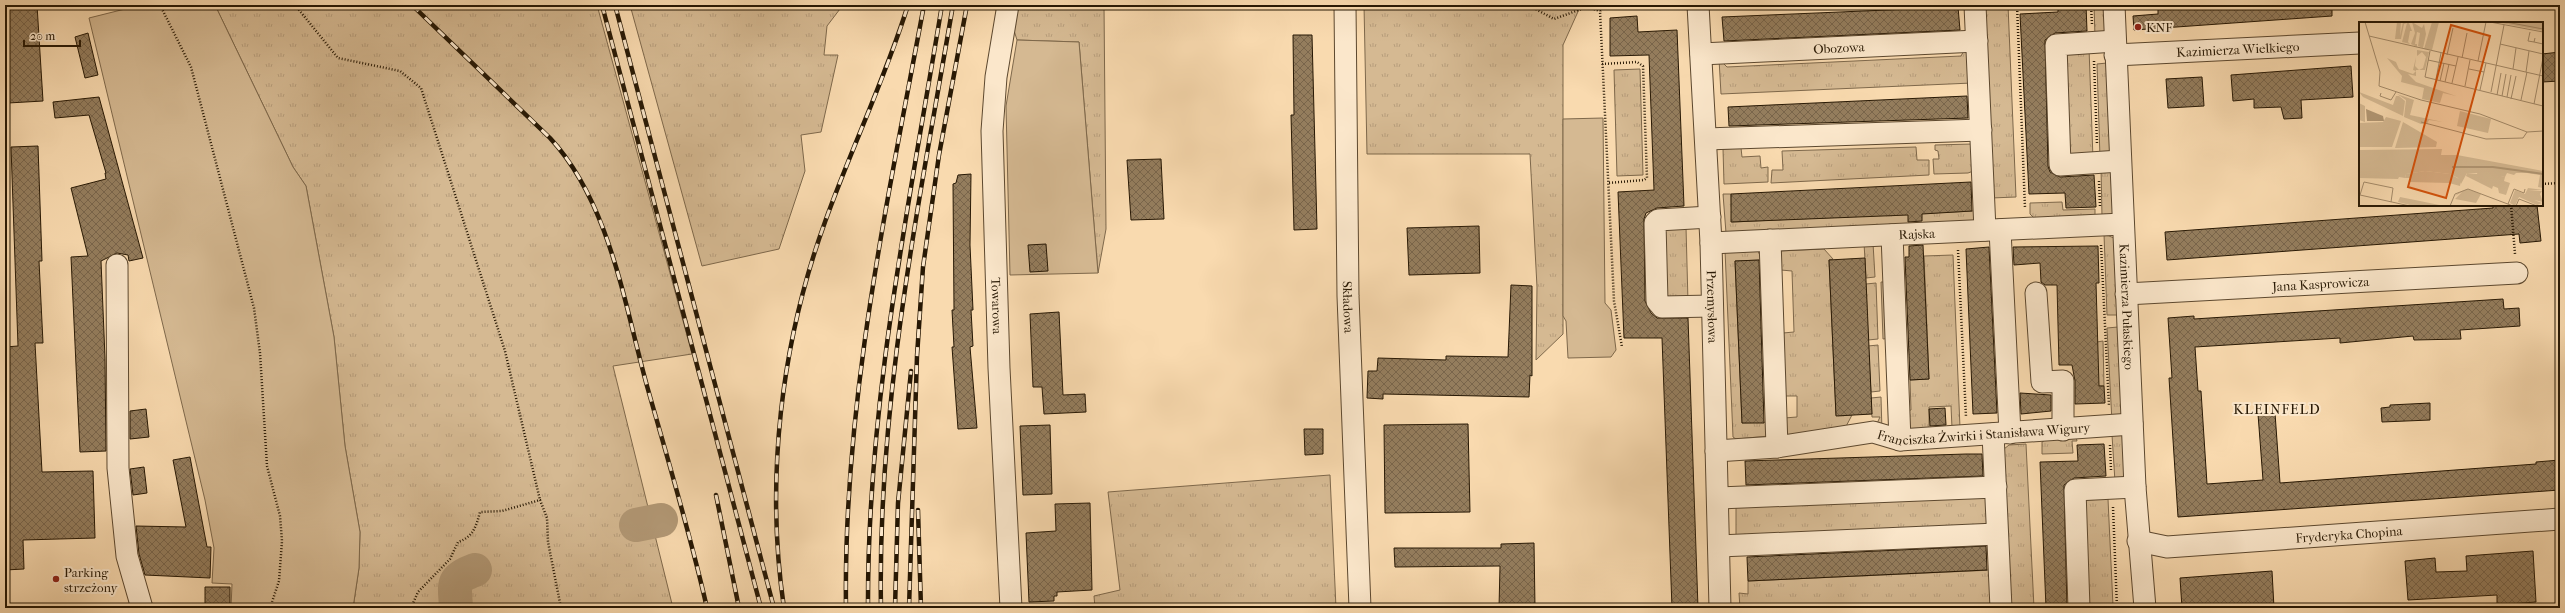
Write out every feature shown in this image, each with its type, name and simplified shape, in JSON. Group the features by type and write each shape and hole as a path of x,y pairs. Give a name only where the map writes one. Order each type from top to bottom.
{"street":[{"name":"Towarowa","path":"1008,5 996,77 992,131 999,368 1011,608"},
{"name":"Składowa","path":"1345,5 1348,266 1360,608"},
{"name":"Przemysłowa","path":"1698,5 1711,243 1716,451 1719,498 1720,608"},
{"path":"1975,5 1981,130 1993,230 2002,433 1996,488 2001,608"},
{"name":"Kazimierza Pułaskiego","path":"2114,5 2135,488 2138,541 2145,608"},
{"name":"Obozowa","path":"1701,54 1977,41"},
{"name":"Kazimierza Wielkiego","path":"2098,163 2060,165 2056,45 2093,43 2115,48 2359,43"},
{"path":"1706,139 1981,130"},
{"path":"2098,163 2120,161"},
{"path":"1710,217 1658,220 1655,223 1655,231 1657,301 1662,307 1712,306"},
{"name":"Rajska","path":"1711,243 2123,224"},
{"path":"1892,235 1900,440"},
{"path":"1770,240 1777,447"},
{"path":"117,265 118,468 127,556 142,608"},
{"name":"Jana Kasprowicza","path":"2126,294 2517,273"},
{"path":"2036,293 2042,382 2063,381 2063,430"},
{"name":"Franciszka Żwirki i Stanisława Wigury","path":"1716,451 1777,447 1873,432 1900,440 2063,430 2132,424"},
{"path":"1719,498 1996,488"},
{"path":"2079,608 2075,490 2135,488"},
{"name":"Fryderyka Chopina","path":"2138,541 2167,547 2560,519"},
{"path":"1719,546 1997,534"}],"path":[{"path":"160,5 191,67 254,308 260,353 268,466 280,516 282,535 279,581 270,608"},
{"path":"295,5 338,58 400,71 421,88 505,351 540,500 547,518 548,542 561,608"},
{"path":"1528,5 1554,20 1587,7 1600,11"},
{"path":"1617,5 1605,6 1600,11 1614,301 1622,347"},
{"path":"2016,5 2026,229"},
{"path":"2091,5 2117,608"},
{"path":"1602,64 1637,62 1643,66 1647,178 1644,180 1608,183"},
{"path":"2543,184 2560,183"},
{"path":"2511,206 2517,273"},
{"path":"1957,232 1967,436"},
{"path":"411,608 423,586 450,560 458,542 467,539 474,532 480,512 502,511 540,500"}],"green space":[{"path":"141,5 215,5 293,167 306,186 334,337 345,446 360,532 359,568 353,608 231,608 232,584 212,583 214,548 205,500 89,18"},
{"path":"215,5 597,5 692,354 613,366 673,608 353,608 359,568 360,532 345,446 334,337 306,186 293,167"},
{"path":"630,5 843,5 827,26 824,55 838,55 821,132 801,135 805,171 779,249 702,266"},
{"path":"1006,5 1104,5 1106,229 1098,273 1079,42 1017,40"},
{"path":"1364,5 1581,5 1563,45 1563,334 1536,360 1537,287 1530,154 1367,154"},
{"path":"1982,5 2008,5 2016,197 1991,198"},
{"path":"2094,5 2105,5 2105,36 2095,37"},
{"path":"1017,40 1079,42 1098,273 1010,275 1006,106"},
{"path":"1966,47 1972,83 1721,94 1719,59 1727,67 1961,56"},
{"path":"2089,48 2093,159 2065,160 2061,49"},
{"path":"2107,63 2112,158 2100,158 2097,64"},
{"path":"1640,69 1643,175 1617,176 1614,70"},
{"path":"1603,118 1605,303 1611,310 1616,350 1611,357 1568,358 1566,321 1563,316 1563,119"},
{"path":"1972,144 1976,170 1968,173 1934,174 1933,159 1939,159 1938,151 1935,150 1935,145"},
{"path":"1916,147 1917,160 1929,160 1929,175 1771,183 1772,170 1783,170 1782,151"},
{"path":"1741,148 1742,157 1760,156 1761,168 1768,167 1768,182 1724,184 1723,149"},
{"path":"2101,167 2112,167 2114,210 2111,215 2102,217"},
{"path":"1723,194 1731,194 1732,222 1975,211 1975,221 1726,233"},
{"path":"2062,202 2063,210 2095,209 2095,218 2036,220 2030,214 2030,203"},
{"path":"1666,226 1686,227 1688,302 1668,302 1661,232"},
{"path":"2104,234 2114,238 2118,315 2107,315"},
{"path":"1864,243 1873,243 1875,277 1866,278"},
{"path":"1757,249 1762,260 1735,261 1742,423 1769,422 1769,436 1736,439 1733,437 1725,250"},
{"path":"1824,249 1833,259 1829,260 1836,415 1852,415 1842,434 1785,436 1784,418 1797,417 1797,396 1785,396 1783,333 1794,332 1792,271 1781,270 1780,251"},
{"path":"1953,255 1960,428 1952,428 1951,406 1929,407 1929,430 1910,429 1903,412 1911,410 1910,380 1929,379 1924,256"},
{"path":"1881,282 1888,282 1890,338 1883,339"},
{"path":"1876,283 1878,339 1868,340 1866,284"},
{"path":"2118,327 2124,413 2112,422 2107,328"},
{"path":"2103,341 2104,386 2086,386 2097,342"},
{"path":"1878,345 1880,391 1871,392 1868,346"},
{"path":"1881,397 1882,432 1873,432 1880,417 1872,417 1871,398"},
{"path":"2124,434 2126,481 2115,482 2112,435"},
{"path":"2076,437 2077,441 2072,441 2073,453 2042,454 2042,442 2047,439"},
{"path":"2026,444 2034,608 2009,608 2004,449 2009,445"},
{"path":"1330,475 1336,608 1095,608 1094,596 1120,590 1108,492"},
{"path":"1982,494 1989,498 1991,526 1736,542 1736,506"},
{"path":"2108,499 2113,606 2087,606 2084,500"},
{"path":"1993,570 1994,608 1740,608 1739,593 1748,594 1748,581"}],"building":[{"path":"5,5 37,5 43,101 8,103"},
{"path":"2058,5 2086,5 2087,31 2055,33 2045,40 2048,166 2050,172 2060,177 2094,175 2096,207 2066,208 2065,193 2029,194 2020,14 2058,12"},
{"path":"2163,5 2332,5 2332,16 2134,30 2133,16 2158,14 2158,8 2163,8"},
{"path":"1958,7 1960,30 1724,41 1722,17"},
{"path":"1637,16 1638,32 1677,30 1684,206 1657,208 1646,213 1644,219 1645,301 1651,313 1657,318 1688,318 1698,608 1672,608 1662,338 1624,338 1618,192 1654,190 1649,55 1610,56 1610,18"},
{"path":"88,33 98,75 85,78 75,37"},
{"path":"1293,35 1312,35 1317,229 1294,230 1291,115 1294,115"},
{"path":"2560,52 2560,81 2543,82 2543,54"},
{"path":"2351,66 2353,97 2301,100 2302,118 2284,119 2281,107 2254,108 2254,99 2233,101 2231,75"},
{"path":"2202,77 2204,106 2168,108 2166,79"},
{"path":"1967,96 1968,118 1729,126 1728,107"},
{"path":"99,97 143,258 129,261 128,255 117,253 101,261 105,358 106,451 80,452 71,257 88,256 71,188 106,179 106,173 89,115 55,118 53,102"},
{"path":"38,146 42,261 39,261 43,343 35,343 42,472 93,471 95,538 23,540 24,569 5,570 5,347 18,346 11,147"},
{"path":"1161,159 1164,219 1131,220 1127,160"},
{"path":"971,174 970,245 973,346 970,347 977,428 958,429 952,347 954,347 952,310 954,310 953,184 956,183 958,175"},
{"path":"1971,182 1972,211 1922,214 1922,221 1908,222 1908,215 1731,222 1731,194"},
{"path":"2493,206 2537,206 2541,241 2520,243 2519,234 2167,260 2165,232 2493,208"},
{"path":"1479,226 1480,273 1409,275 1407,228"},
{"path":"1046,244 1048,271 1030,272 1028,245"},
{"path":"1923,245 1929,379 1910,380 1905,257 1909,257 1909,246"},
{"path":"2098,246 2099,283 2096,283 2099,386 2104,386 2105,403 2075,404 2075,381 2072,365 2059,365 2057,285 2045,285 2041,282 2040,263 2014,265 2013,247"},
{"path":"1989,247 1997,413 1973,414 1966,249"},
{"path":"1865,258 1872,414 1836,416 1829,260"},
{"path":"1759,260 1764,423 1742,423 1735,261"},
{"path":"1511,285 1532,286 1532,376 1530,375 1529,397 1383,394 1383,399 1367,398 1368,371 1377,371 1378,358 1446,360 1446,356 1508,357"},
{"path":"2503,299 2504,309 2519,308 2520,326 2460,330 2461,339 2414,340 2413,336 2340,343 2340,338 2195,347 2198,391 2201,391 2207,484 2263,480 2258,414 2275,413 2280,483 2536,464 2536,462 2560,460 2560,490 2178,517 2169,378 2172,378 2168,318 2194,316 2194,319"},
{"path":"1059,312 1063,395 1085,394 1086,412 1044,414 1042,387 1033,387 1030,314"},
{"path":"2020,393 2051,395 2051,411 2021,414"},
{"path":"2430,403 2430,420 2382,422 2381,408 2390,407 2390,405"},
{"path":"1945,408 1946,425 1930,426 1929,409"},
{"path":"146,409 149,437 130,439 130,411"},
{"path":"1468,424 1470,512 1385,513 1384,425"},
{"path":"1050,425 1052,494 1023,495 1020,426"},
{"path":"1304,429 1323,429 1323,454 1305,455"},
{"path":"2104,444 2106,476 2074,478 2064,485 2067,608 2046,608 2040,462 2078,461 2077,445"},
{"path":"1982,454 1983,476 1746,485 1745,461"},
{"path":"190,457 207,547 211,547 210,578 145,575 139,554 136,526 186,527 173,460"},
{"path":"144,467 147,493 133,495 130,469"},
{"path":"1090,503 1092,590 1057,592 1057,596 1054,596 1054,601 1029,602 1026,533 1056,531 1055,504"},
{"path":"1534,543 1535,608 1499,608 1500,566 1395,567 1394,548 1501,548 1501,544"},
{"path":"1986,546 1987,570 1748,581 1747,557"},
{"path":"2533,551 2536,602 2497,605 2497,595 2408,600 2405,561 2435,558 2436,572 2467,571 2466,556"},
{"path":"2272,571 2274,608 2182,608 2180,578"},
{"path":"205,587 230,587 230,608 205,608"}],"waterway":[{"path":"636,525 661,520"},
{"path":"456,608 456,583 461,576 475,570"}],"railway":[{"path":"412,5 550,138 570,164 587,192 601,223 622,288 647,386 686,524 707,608"},
{"path":"602,5 761,608"},
{"path":"615,5 774,608"},
{"path":"784,608 776,511 777,462 781,412 797,315 825,222 889,60 908,5"},
{"path":"846,608 847,532 852,456 860,380 882,229 924,5"},
{"path":"868,608 874,456 882,381 892,305 942,5"},
{"path":"881,608 882,532 886,456 893,380 914,230 953,5"},
{"path":"909,608 917,356 923,267 939,155 967,5"},
{"path":"895,608 898,503 911,371"},
{"path":"716,495 739,608"},
{"path":"918,510 921,608"}],"place":[{"name":"KNF","path":"2138,27"},
{"name":"Parking strzeżony","path":"56,579"}],"district":[{"name":"KLEINFELD","path":"2277,409"}]}
